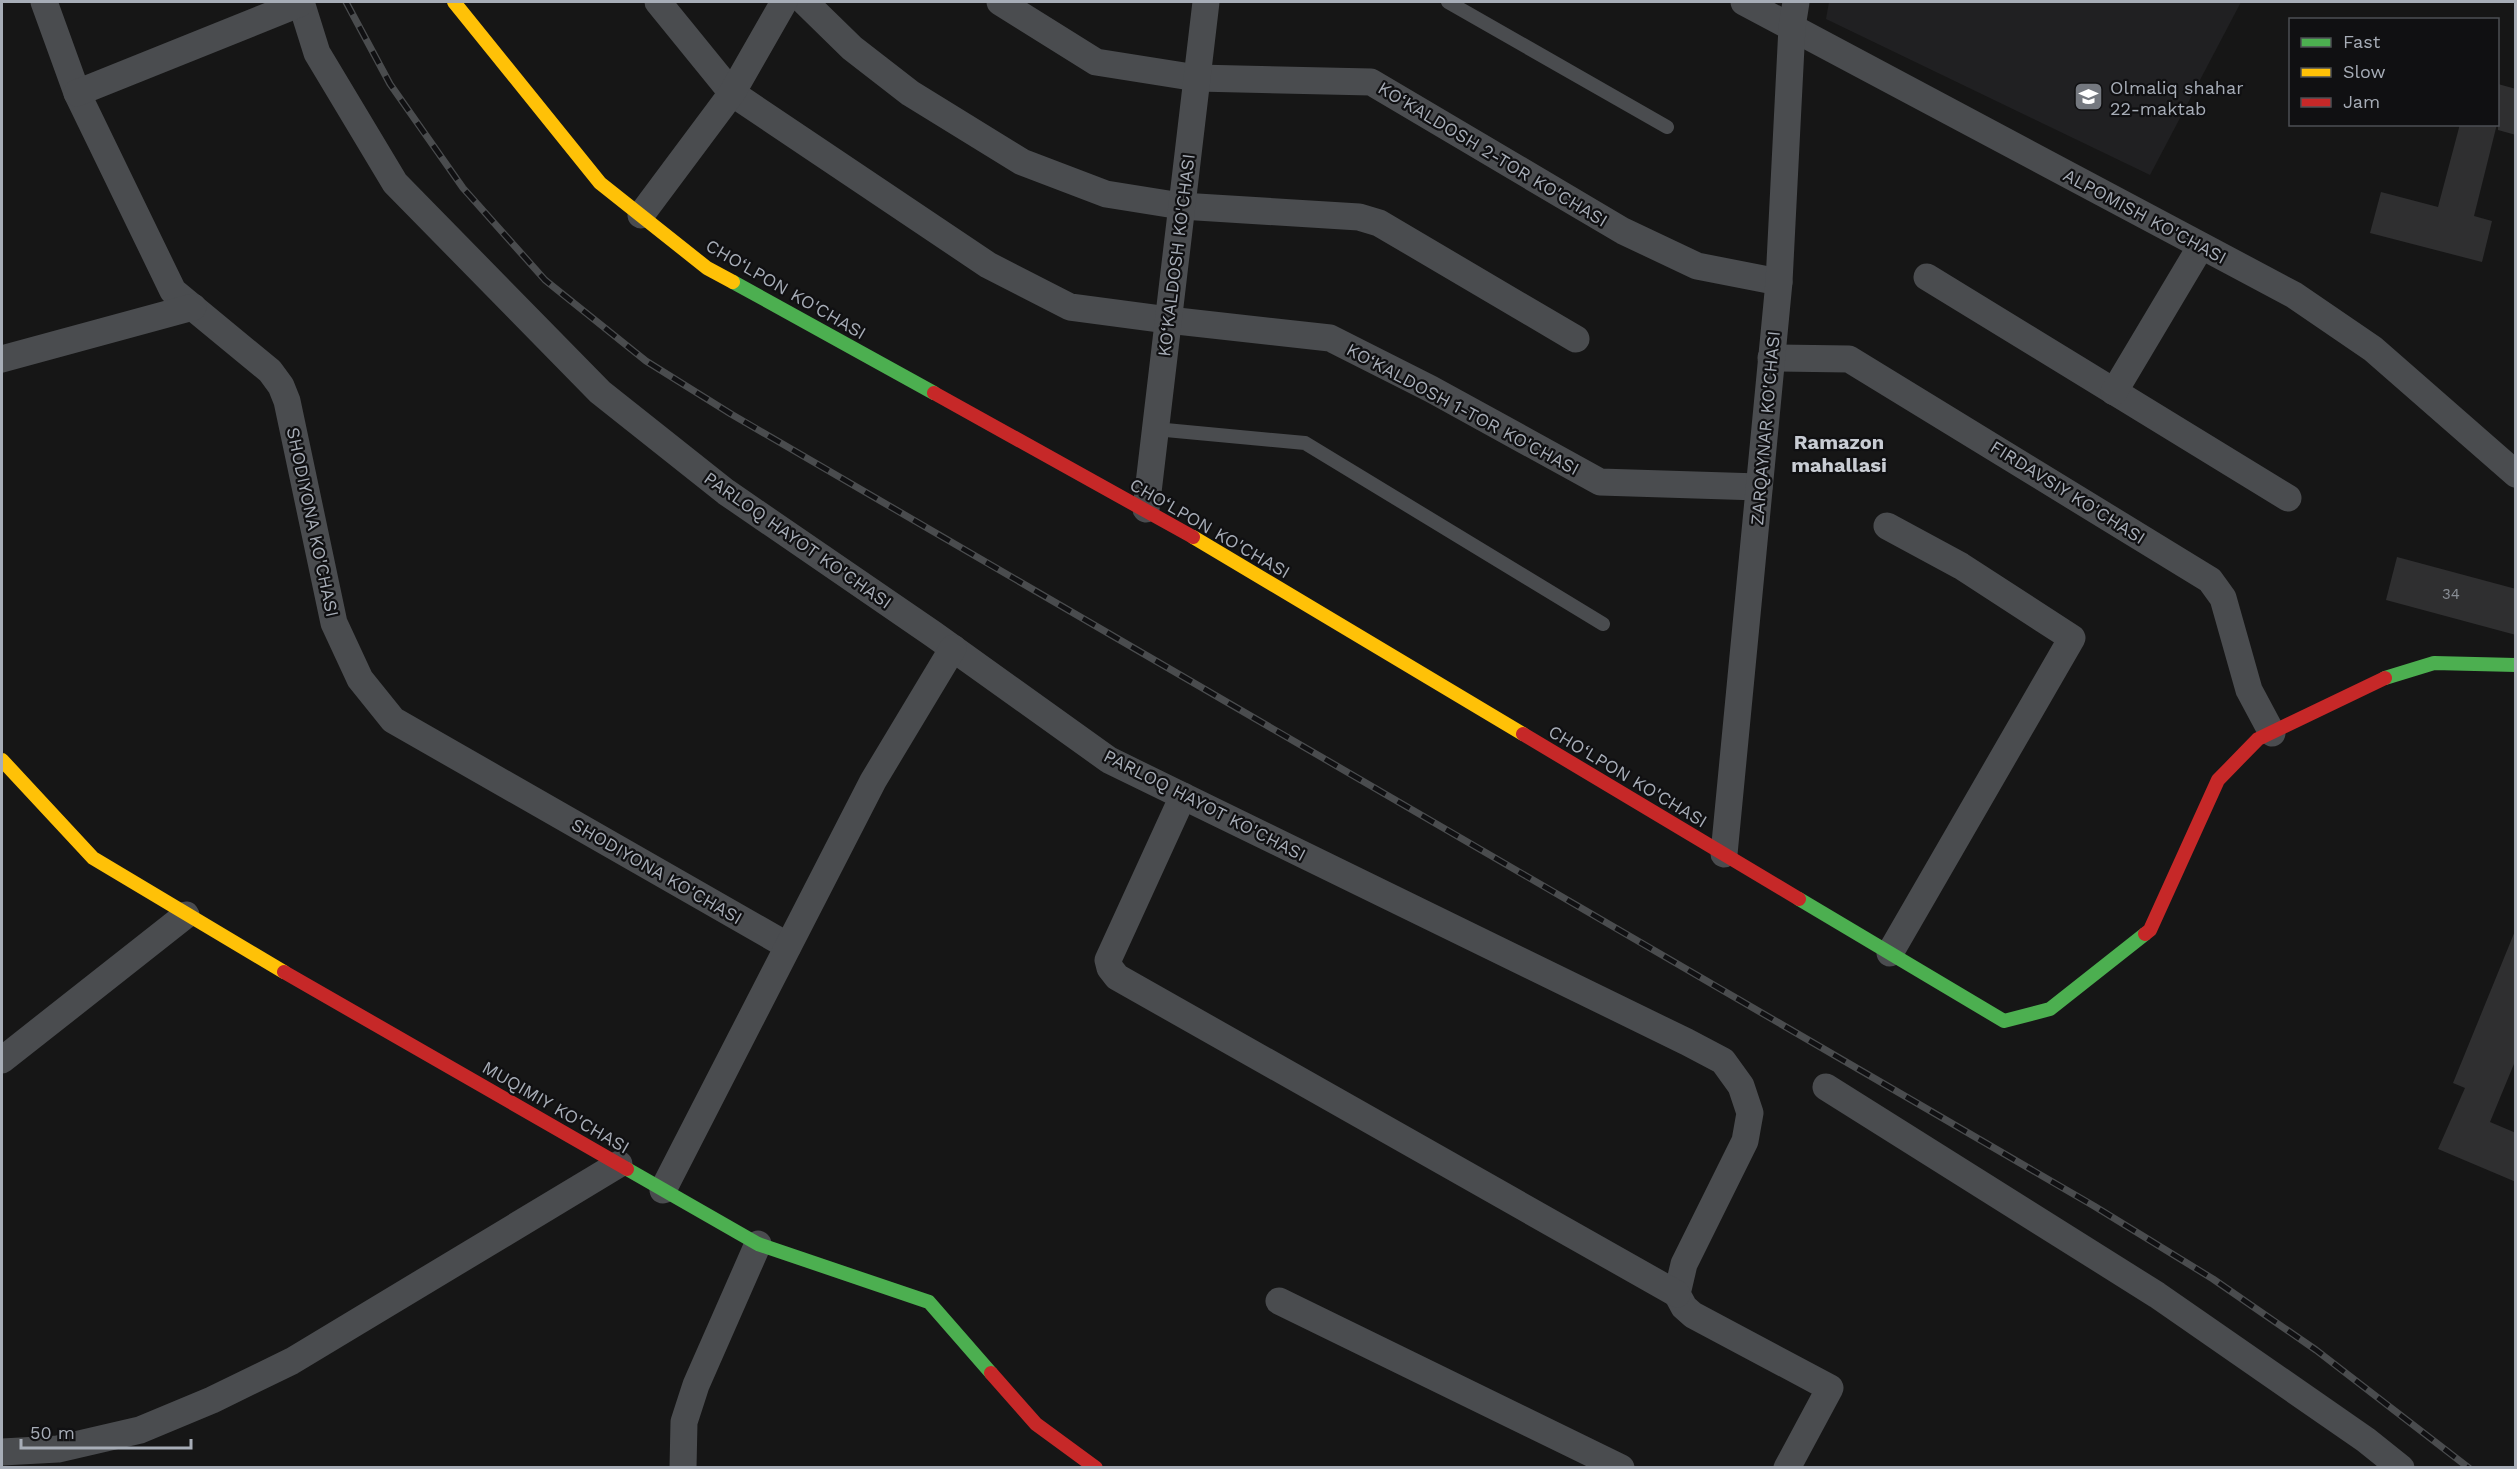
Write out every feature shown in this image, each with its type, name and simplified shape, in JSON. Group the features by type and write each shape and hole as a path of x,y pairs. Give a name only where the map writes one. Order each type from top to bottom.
{"street":[{"name":"SHODIYONA KO'CHASI","path":"44,2 77,93 173,291 270,371 281,386 287,401 334,623 360,679 393,720 789,946"},
{"path":"77,93 301,2"},
{"name":"PARLOQ HAYOT KO'CHASI","path":"301,2 317,53 395,183 600,392 726,492 953,648 1109,759 1677,1036 1723,1061 1742,1086 1750,1113 1745,1141 1684,1264 1677,1294"},
{"name":"CHO‘LPON KO'CHASI","path":"458,2 600,183 706,268 1146,509 2004,1021 2050,1009 2150,930 2218,780 2258,739 2272,733"},
{"name":"KO‘KALDOSH 1-TOR KO'CHASI","path":"658,2 732,93 988,265 1070,307 1330,338 1431,389 1600,482 1759,487"},
{"path":"641,215 732,93 784,2"},
{"path":"805,2 852,48 910,93 1022,162 1106,194 1181,206 1359,218 1379,223 1576,339"},
{"name":"KO‘KALDOSH 2-TOR KO'CHASI","path":"1000,2 1096,62 1197,78 1371,82 1623,231 1697,266 1779,282"},
{"name":"KO‘KALDOSH KO'CHASI","path":"1146,509 1206,2"},
{"name":"ALPOMISH KO'CHASI","path":"1744,2 1794,14 2201,246 2294,295 2373,350 2516,474"},
{"name":"ZARQAYNAR KO'CHASI","path":"1724,854 1779,282 1794,14"},
{"path":"2114,392 2201,246"},
{"path":"1927,277 2288,498"},
{"path":"2,359 193,307"},
{"name":"FIRDAVSIY KO'CHASI","path":"1771,358 1849,359 2210,580 2223,598 2249,690 2272,733"},
{"path":"1887,526 1961,566 2072,638 1890,953"},
{"path":"663,1190 873,781 953,648"},
{"path":"2272,733 2378,680 2434,663 2516,665"},
{"name":"MUQIMIY KO'CHASI","path":"2,760 93,858 186,915 758,1244 929,1302 1036,1424 1096,1467"},
{"path":"1183,796 1108,960 1110,968 1117,977 1677,1294 1693,1315 1830,1388 1787,1467"},
{"path":"2,1060 186,915"},
{"path":"1826,1088 2157,1295 2366,1440 2401,1467"},
{"path":"2,1452 58,1449 140,1430 212,1400 292,1361 619,1164"},
{"path":"683,1467 684,1422 696,1384 758,1244"},
{"path":"1280,1301 1621,1467"}],"lane":[{"path":"1448,2 1667,127"},
{"path":"1155,429 1305,443 1603,624"}],"shaded area":[{"name":"Olmaliq shahar 22-maktab","path":"1829,2 2241,2 2150,175 1826,19"}],"building":[{"path":"2499,84 2516,89 2516,135 2498,130"},
{"path":"2459,126 2496,126 2474,216 2492,221 2482,262 2370,233 2381,192 2438,207"},
{"path":"2397,557 2516,589 2516,635 2386,600"},
{"path":"2515,931 2516,1059 2490,1122 2516,1133 2516,1182 2438,1149 2465,1088 2453,1083"}],"railway":[{"path":"346,2 390,84 463,188 545,280 646,361 731,414 2094,1206 2213,1279 2316,1350 2469,1468"}],"traffic: fast":[{"path":"733,282 934,393"},
{"path":"2385,678 2434,663 2516,665"},
{"path":"1799,899 2004,1021 2050,1009 2145,934"},
{"path":"627,1169 758,1244 929,1302 991,1373"}],"traffic: slow":[{"path":"454,2 600,183 707,268 733,282"},
{"path":"1193,537 1523,734"},
{"path":"2,760 93,858 284,972"}],"traffic: jam":[{"path":"934,393 1193,537"},
{"path":"2145,934 2150,930 2218,780 2258,739 2385,678"},
{"path":"1523,734 1799,899"},
{"path":"284,972 627,1169"},
{"path":"991,1373 1036,1424 1096,1468"}],"place":[{"name":"Olmaliq shahar 22-maktab","path":"2089,97"}],"district":[{"name":"Ramazon mahallasi","path":"1839,454"}]}
